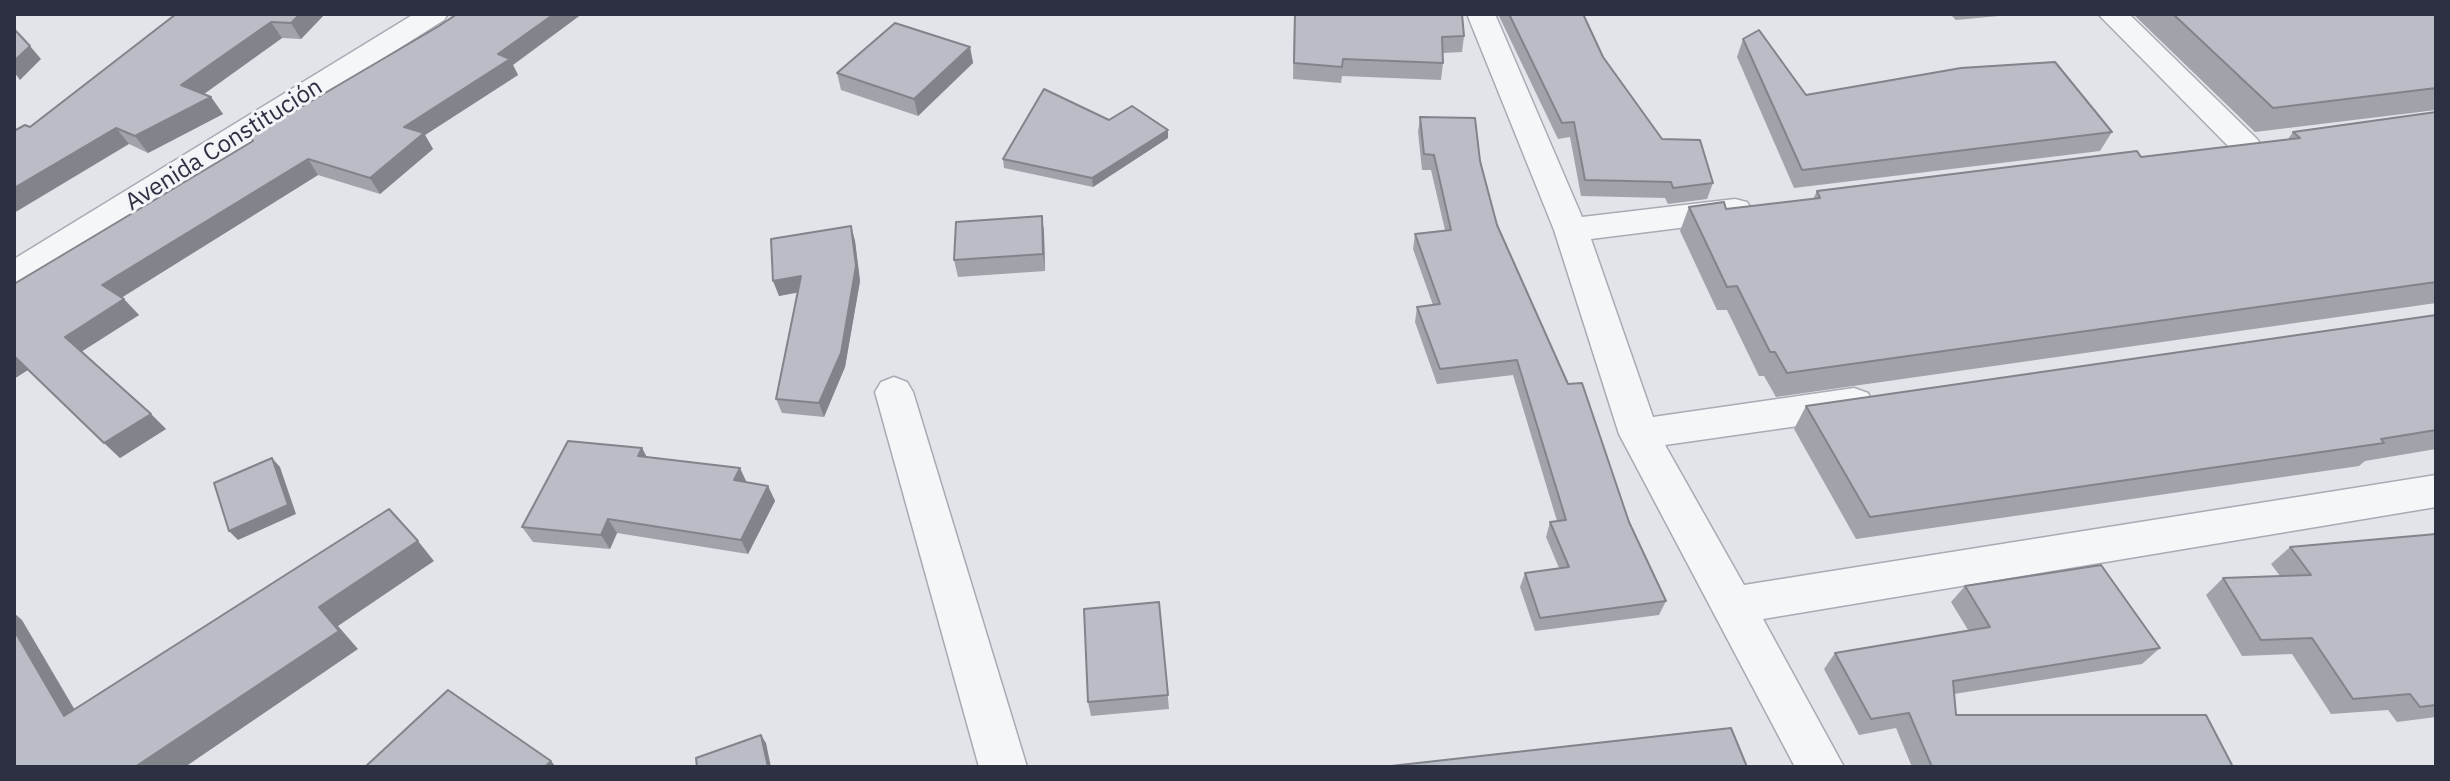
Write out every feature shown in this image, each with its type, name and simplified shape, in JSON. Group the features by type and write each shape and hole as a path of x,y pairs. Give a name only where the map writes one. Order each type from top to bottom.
{"street":[{"name":"Avenida Constitución","path":"14,275 434,14"},
{"path":"1481,14 1571,230 1639,434 1820,767"},
{"path":"2112,14 2262,144 2199,152"},
{"path":"1571,230 1759,207"},
{"path":"894,392 1003,767"},
{"path":"1639,434 1889,398"},
{"path":"1731,606 2436,491"}],"building":[{"path":"176,14 300,14 291,23 271,22 181,85 211,97 135,136 116,128 14,188 14,131 25,125 30,127"},
{"path":"457,14 554,14 498,54 510,59 404,127 424,133 370,178 308,159 102,285 124,299 65,337 151,414 104,443 14,356 14,284 253,141 245,126 260,117 274,123"},
{"path":"1295,14 1462,14 1464,36 1442,37 1443,63 1343,59 1342,67 1294,63"},
{"path":"1509,14 1583,14 1603,57 1662,139 1700,140 1713,183 1673,188 1671,182 1585,180 1574,122 1562,123"},
{"path":"2173,14 2436,14 2436,88 2273,108"},
{"path":"895,23 970,47 914,99 837,73"},
{"path":"14,29 30,46 14,61"},
{"path":"1759,30 1806,95 1961,68 2055,62 2112,132 1802,170 1743,39"},
{"path":"1044,89 1109,120 1132,106 1168,130 1092,178 1003,159"},
{"path":"2436,112 2436,282 1787,373 1775,352 1770,352 1737,286 1727,287 1689,207 1724,202 1726,209 1820,198 1817,191 2137,151 2141,157 2300,138 2293,132"},
{"path":"1420,117 1475,118 1480,161 1497,225 1568,384 1582,383 1629,522 1666,601 1540,618 1525,573 1569,567 1550,522 1566,520 1517,360 1440,369 1417,307 1440,304 1415,234 1451,230 1434,155 1424,154"},
{"path":"1042,216 1043,254 954,260 956,222"},
{"path":"851,226 856,266 841,353 819,403 776,399 801,276 773,281 771,239"},
{"path":"2436,315 2436,430 2381,439 2384,443 1870,517 1806,406"},
{"path":"568,441 642,448 638,456 740,468 734,480 768,486 741,540 608,519 601,535 522,527"},
{"path":"272,458 288,505 229,531 214,483"},
{"path":"389,509 418,541 319,607 339,631 135,767 14,767 14,630 64,716"},
{"path":"2436,534 2436,705 2420,707 2410,694 2353,699 2312,638 2261,640 2223,578 2311,575 2290,547"},
{"path":"2101,565 2160,648 1953,681 1956,715 2206,715 2233,767 1932,767 1909,713 1871,719 1835,653 1990,627 1965,586"},
{"path":"1159,602 1168,695 1088,702 1084,609"},
{"path":"448,690 551,761 545,767 365,767"},
{"path":"1731,728 1747,767 1382,767"},
{"path":"761,735 768,767 697,767 696,758"}]}
